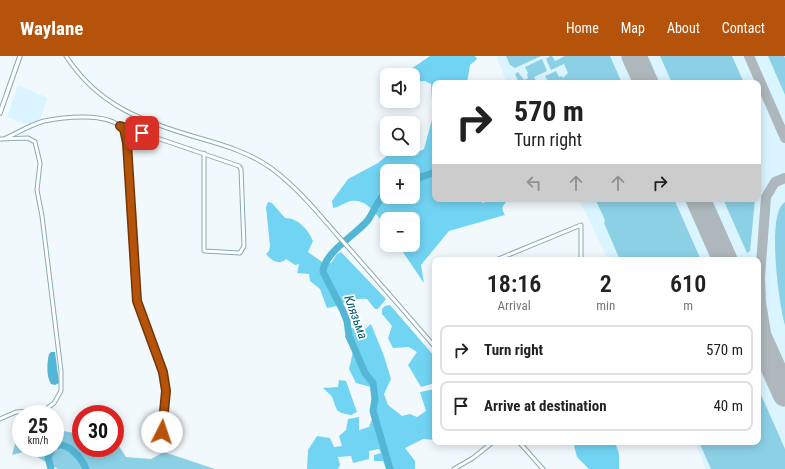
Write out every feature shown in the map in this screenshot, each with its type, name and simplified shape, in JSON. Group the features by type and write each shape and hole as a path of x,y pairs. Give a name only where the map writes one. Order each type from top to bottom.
{"street":[{"path":"0,113 20,56"},
{"path":"66,56 89,84 117,107 136,117 177,132 227,146 270,167 295,188 432,343"},
{"path":"4,139 44,121 86,117 104,118 120,126 204,153 239,166 241,169 244,246 240,253 206,252 203,248 204,153"},
{"path":"120,126 124,129 127,143 137,301 163,372 166,391 162,443"},
{"path":"0,139 28,138 35,142 39,152 40,163 37,190 42,216 59,355 61,390 54,403 45,410 16,412 0,419"},
{"path":"503,257 581,225 581,257"},
{"path":"454,469 473,458 489,445"},
{"path":"522,445 543,469"}],"shaded area":[{"path":"430,56 475,56 477,59 470,65 468,80 432,80 432,100 431,84 425,81 420,81 420,68 412,68"},
{"path":"496,56 785,56 785,469 706,469 696,445 761,445 761,257 607,257 580,202 761,202 761,80 506,80"},
{"path":"506,56 541,56 515,68 510,65"},
{"path":"550,56 552,56 555,61 565,56 610,56 621,80 547,80 545,76 556,71 559,77 562,76 563,78 568,73 564,64 551,70 546,59"},
{"path":"660,56 732,56 743,80 671,80"},
{"path":"768,56 784,56 785,58 785,95"},
{"path":"542,59 547,71 534,77 536,80 524,80 528,78 528,73 525,67"},
{"path":"518,72 524,80 518,80 515,74"},
{"path":"18,85 48,98 40,119 26,125 7,117"},
{"path":"432,120 432,202 506,202 503,207 505,215 449,231 421,265 424,283 403,252 420,252 420,212 380,212 380,219 372,209 362,202 351,201 333,208 332,201 348,179 378,163 386,156 420,156 420,151 424,149"},
{"path":"268,202 272,203 285,218 290,218 298,222 305,228 313,241 308,252 325,264 331,263 337,254 341,252 386,299 378,309 375,309 367,299 351,300 327,308 320,289 310,281 309,274 297,273 299,264 295,265 286,259 278,262 268,256 266,254 269,251 270,246 266,207"},
{"path":"596,202 675,202 700,257 619,257"},
{"path":"724,202 755,202 750,251 747,253"},
{"path":"785,202 785,325 777,280 775,240 776,223 779,210"},
{"path":"390,305 432,354 432,384 421,387 408,365 417,352 409,347 393,348 388,338 392,326 382,314 382,309 385,306"},
{"path":"371,324 384,356 391,379 384,394 388,405 402,416 410,414 417,417 426,411 420,392 432,390 432,440 423,439 405,448 415,461 415,469 386,469 383,461 374,461 374,455 381,453 379,449 369,451 369,459 353,463 351,456 338,457 340,465 338,469 307,469 308,450 317,436 330,438 334,447 342,446 339,436 346,430 348,419 359,417 359,430 369,427 376,408 371,387 356,383 349,369 353,352 345,337 350,328 365,329"},
{"path":"51,352 55,352 59,383 55,385 51,384 49,381 47,365 49,354"},
{"path":"339,380 346,381 357,412 351,415 339,412 332,397 323,388 338,387"},
{"path":"761,395 785,449 785,469 711,469 700,445 761,445"},
{"path":"64,431 72,432 72,457 124,457 124,454 126,457 151,459 164,452 215,469 58,469 37,457 64,457"},
{"path":"616,445 619,454 619,469 589,469 577,457 574,446"}],"waterway":[{"name":"Клязьма","path":"420,177 432,173"},
{"name":"Клязьма","path":"380,200 363,226 341,244 329,258 323,272 343,311 347,321 349,336 365,373 373,383 375,399 373,411 390,469"},
{"name":"Клязьма","path":"64,446 78,456 86,469"},
{"name":"Клязьма","path":"48,457 51,469"}],"taxiway":[{"path":"749,56 760,80"},
{"path":"761,83 785,138"},
{"path":"761,264 766,197 775,182 785,178"},
{"path":"761,302 767,339 783,390"}],"runway":[{"path":"634,56 645,80"},
{"path":"699,202 724,257"},
{"path":"761,341 785,394"}],"route":[{"path":"142,133 120,126 124,129 127,143 134,229 137,301 156,357 163,372 166,391 162,432"}]}
